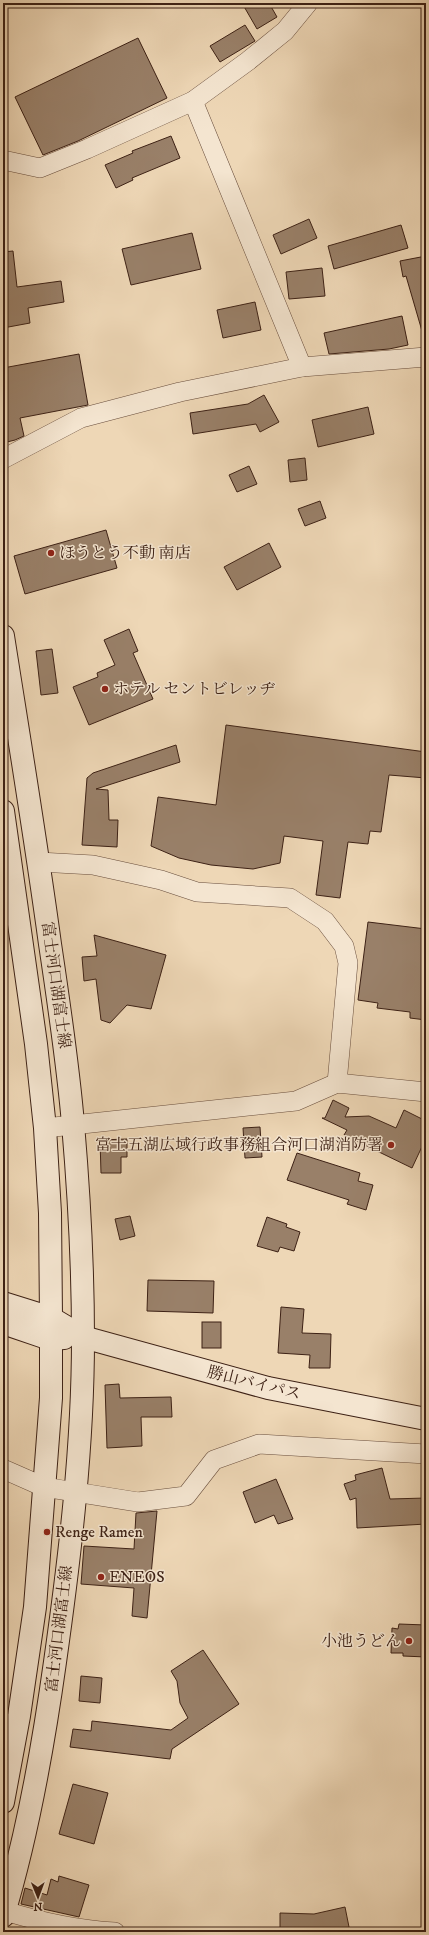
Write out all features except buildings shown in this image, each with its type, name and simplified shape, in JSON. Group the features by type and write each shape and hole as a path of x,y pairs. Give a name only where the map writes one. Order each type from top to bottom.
{"main road":[{"name":"富士河口湖富士線","path":"3,636 39,862 64,1043 73,1126 83,1337 82,1395 75,1492 63,1609 47,1719 29,1815 4,1914"},
{"name":"富士河口湖富士線","path":"3,811 36,1044 45,1128 50,1212 51,1328 51,1398 35,1607 19,1716 3,1802"},
{"path":"3,1304 51,1328"},
{"path":"3,1323 51,1328 83,1337"},
{"name":"勝山バイパス","path":"83,1337 268,1388 426,1420"}],"street":[{"path":"3,160 40,168 87,149 194,101 248,61 285,31 308,3"},
{"path":"194,101 302,367"},
{"path":"3,459 81,418 180,392 302,367 426,357"},
{"path":"39,862 93,865 161,880 197,892 290,898 325,921 344,946 348,963 337,1083"},
{"path":"45,1128 296,1101 337,1083 426,1092"},
{"path":"3,1469 44,1487 138,1502 186,1496 214,1460 259,1444 426,1454"},
{"path":"4,1914 91,1931 115,1932"}],"place":[{"name":"ほうとう不動 南店","path":"51,553"},
{"name":"ホテル セントビレッヂ","path":"105,689"},
{"name":"富士五湖広域行政事務組合河口湖消防署","path":"391,1145"},
{"name":"Renge Ramen","path":"47,1532"},
{"name":"ENEOS","path":"101,1577"},
{"name":"小池うどん","path":"409,1641"}]}
